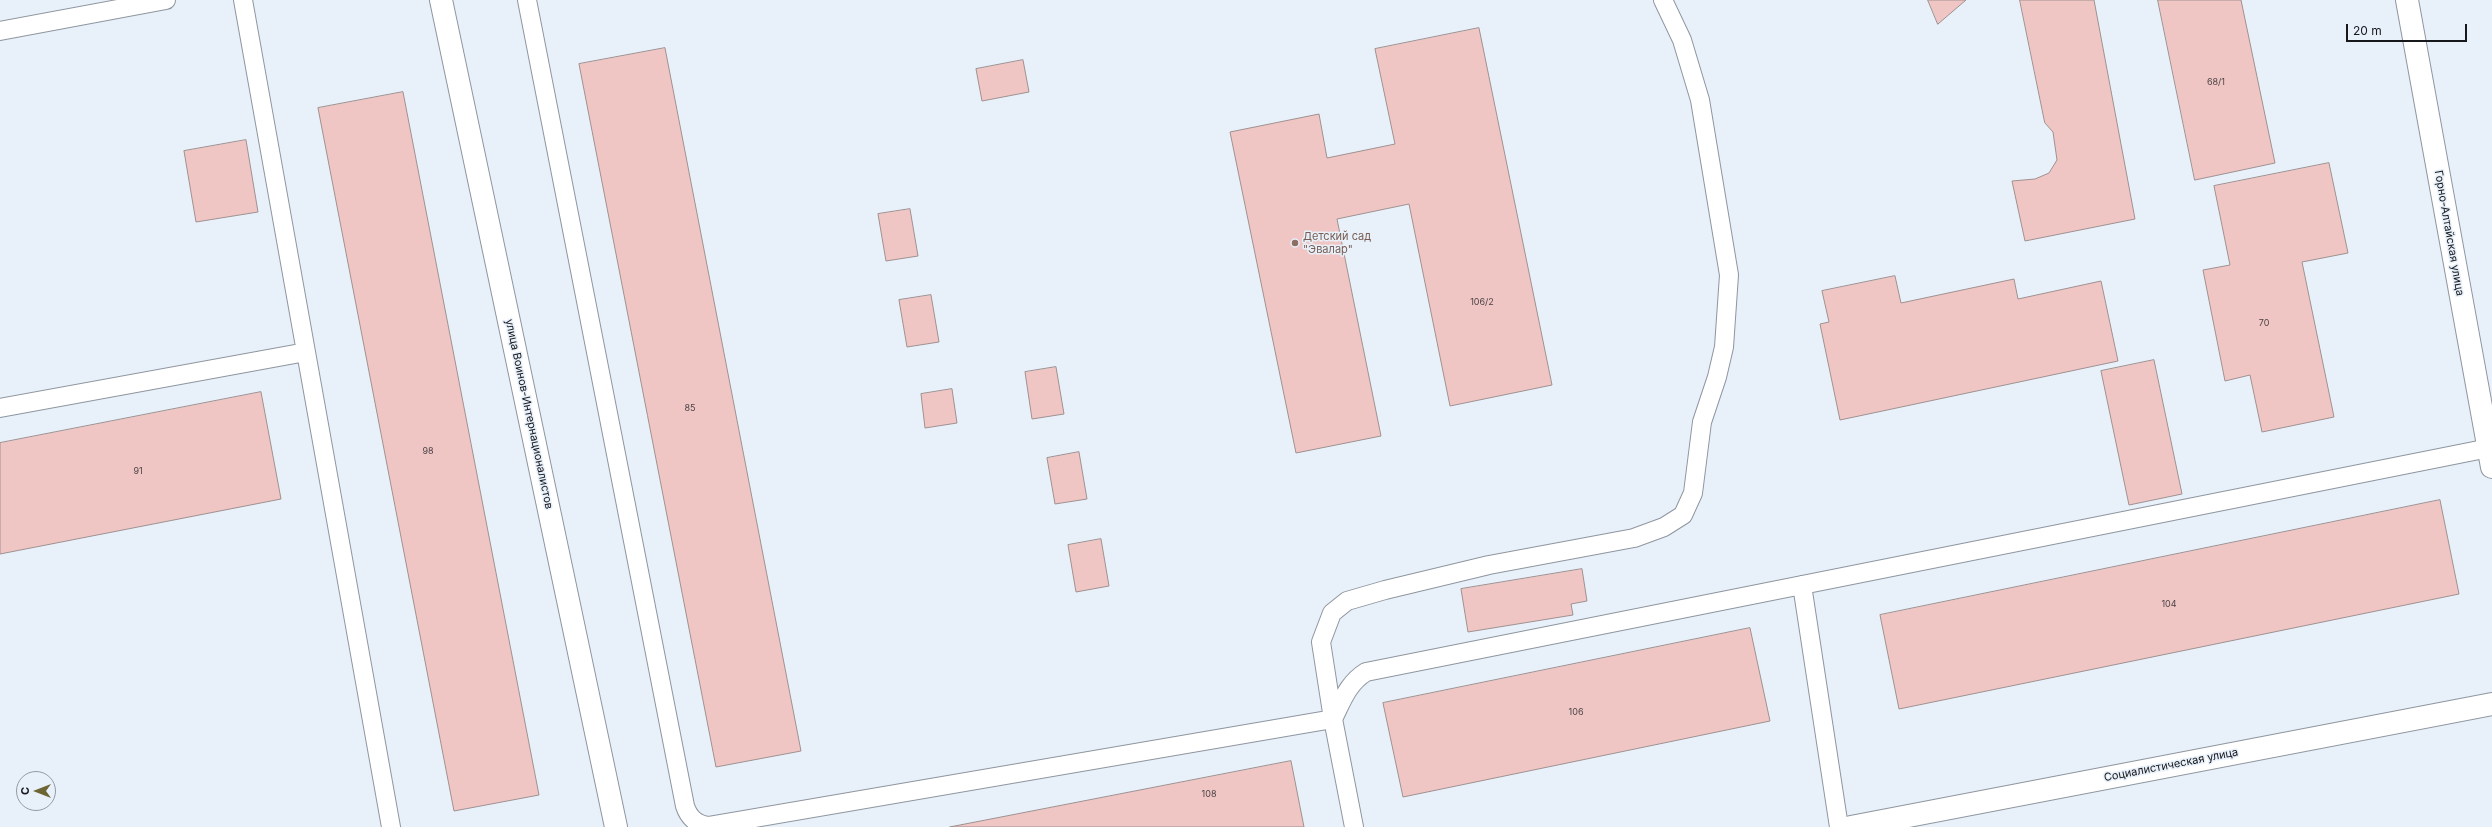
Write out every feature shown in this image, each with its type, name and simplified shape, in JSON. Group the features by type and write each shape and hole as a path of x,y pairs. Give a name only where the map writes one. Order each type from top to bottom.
{"street":[{"name":"улица Воинов-Интернационалистов","path":"441,0 616,827"},
{"name":"Горно-Алтайская улица","path":"2407,0 2490,458"},
{"name":"Социалистическая улица","path":"1851,827 2492,704"}],"lane":[{"path":"0,31 166,0"},
{"path":"243,0 391,827"},
{"path":"527,0 685,806 688,814 694,820 708,826 1333,719"},
{"path":"1354,827 1333,719 1321,642 1332,613 1347,601 1385,590 1489,565 1634,538 1664,527 1683,515 1691,499 1702,422 1717,377 1724,346 1729,275 1700,100 1682,40 1663,0"},
{"path":"0,408 306,352"},
{"path":"1333,719 1349,687 1356,678 1366,672 1802,585 2490,458"},
{"path":"1802,585 1840,827"}],"building":[{"path":"1928,0 1966,0 1938,24"},
{"path":"2020,0 2094,0 2135,219 2025,241 2012,181 2035,179 2049,173 2057,160 2053,132 2045,123"},
{"path":"2158,0 2241,0 2275,163 2195,180"},
{"path":"1479,28 1552,385 1450,406 1409,204 1337,219 1381,436 1296,453 1230,132 1319,114 1327,158 1395,144 1375,49"},
{"path":"665,48 801,751 716,767 579,64"},
{"path":"1023,60 1029,92 982,101 976,69"},
{"path":"403,92 539,795 454,811 318,108"},
{"path":"246,140 258,212 196,222 184,151"},
{"path":"2329,163 2348,253 2302,262 2334,417 2262,432 2250,375 2225,381 2203,270 2230,265 2214,186"},
{"path":"910,209 918,256 886,261 878,214"},
{"path":"1895,276 1901,303 2014,279 2018,299 2101,281 2118,361 1840,420 1820,324 1829,322 1822,291"},
{"path":"931,295 939,342 907,347 899,300"},
{"path":"2154,360 2182,494 2129,505 2101,371"},
{"path":"1056,367 1064,414 1032,419 1025,372"},
{"path":"952,389 957,423 925,428 921,394"},
{"path":"261,392 281,499 0,554 0,443"},
{"path":"1079,452 1087,499 1055,504 1047,458"},
{"path":"2440,500 2459,594 1899,709 1880,615"},
{"path":"1101,539 1109,586 1076,592 1068,545"},
{"path":"1582,569 1587,601 1571,604 1573,615 1468,632 1461,589"},
{"path":"1750,628 1770,721 1403,797 1383,703"},
{"path":"1291,761 1304,827 950,827"}],"place":[{"name":"Детский сад \"Эвалар\"","path":"1295,243"}]}
